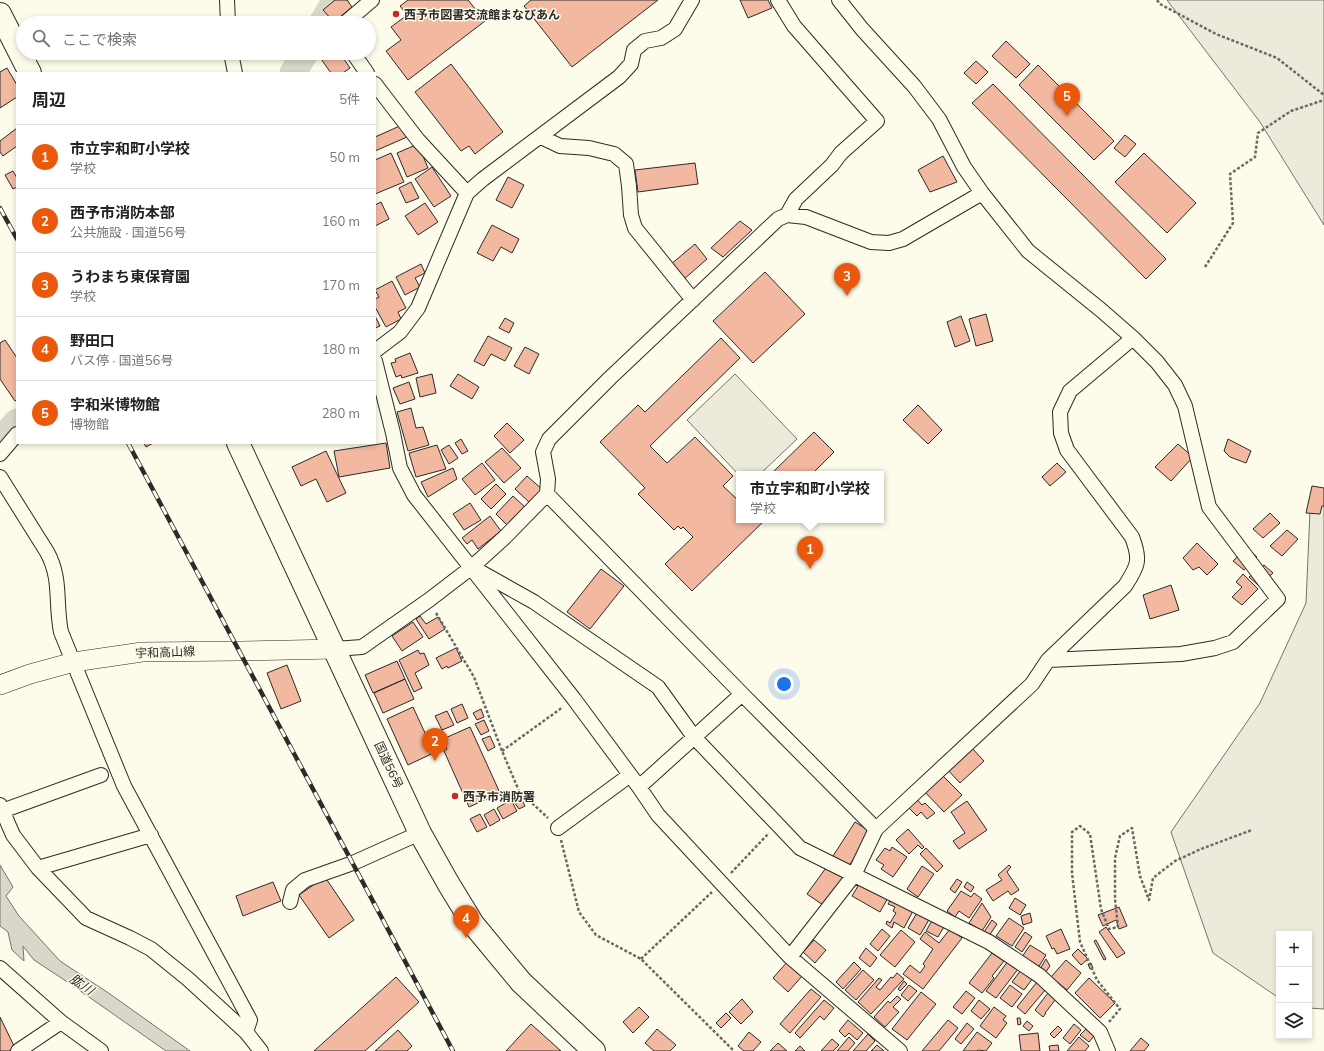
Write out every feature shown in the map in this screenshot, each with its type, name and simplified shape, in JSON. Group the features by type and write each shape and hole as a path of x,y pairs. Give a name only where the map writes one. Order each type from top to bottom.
{"highway":[{"path":"0,14 16,45"},
{"path":"23,60 29,72"},
{"name":"国道56号","path":"238,444 335,648 420,833 448,883 473,924 521,982 594,1051"}],"main road":[{"name":"宇和高山線","path":"0,685 30,674 74,662 142,652 335,648"}],"street":[{"path":"227,0 228,16"},
{"path":"353,16 372,0"},
{"path":"376,350 400,332 418,308 467,194 483,179 619,77 631,64 634,50 645,41 661,38 675,29 692,0"},
{"path":"778,0 794,26 877,121 841,153 832,165 796,199 787,215"},
{"path":"839,0 862,29 914,86 939,119 964,167 982,193 1028,251 1133,338 1157,362 1175,384 1185,406 1209,507 1278,599 1233,642 1215,648 1180,654 1048,660"},
{"path":"232,60 235,72"},
{"path":"358,60 366,72"},
{"path":"376,85 418,140 467,194"},
{"path":"541,137 560,146 589,148 614,154 626,164 631,215 635,228 693,300"},
{"path":"335,648 362,647 429,600 472,567 505,537 547,494 548,479 543,452 548,439 778,219 787,215 806,217 871,242 889,243 903,239 982,193"},
{"path":"790,957 854,875 876,830 1032,684 1048,660 1125,586 1133,574 1138,563 1137,550 1132,537 1067,450 1061,433 1060,412 1070,391 1133,338"},
{"path":"376,365 394,433 400,468 414,495 472,567 574,699 639,786 658,815 790,957 900,1051"},
{"path":"0,454 16,435"},
{"path":"0,477 54,564 57,581 61,632 124,786 250,1020 246,1032"},
{"path":"547,494 876,830"},
{"path":"472,567 534,602 658,687 694,737 800,848 989,942 1040,976 1100,1032 1108,1051"},
{"path":"639,786 742,694"},
{"path":"101,775 1,808 13,835 38,868 86,918 151,949 188,979 246,1032 261,1051"},
{"path":"558,828 630,775"},
{"path":"290,902 293,890 306,880 354,863 420,833"},
{"path":"38,868 151,835"},
{"path":"0,968 61,1022 101,1051"},
{"path":"18,1051 61,1022"}],"path":[{"path":"1158,0 1160,4 1216,34 1277,58 1324,95"},
{"path":"1205,267 1233,223 1230,174 1255,157 1258,133 1291,111 1324,100"},
{"path":"502,751 574,699"},
{"path":"1100,1032 1120,1009 1097,980 1080,942 1072,872 1072,832 1080,826 1090,834 1101,909 1109,930 1118,927 1115,899 1115,858 1120,836 1132,828 1140,876 1149,900 1153,878 1175,861 1201,849 1252,830"}],"shaded area":[{"path":"1167,0 1324,0 1324,225 1260,122"},
{"path":"735,374 797,439 763,471 736,472 687,420"},
{"path":"1324,498 1324,1009 1312,1008 1312,931 1276,931 1276,996 1213,953 1171,832 1260,703 1306,603 1310,511"}],"water":[{"name":"肱川","path":"0,865 13,887 6,896 19,916 60,961 110,994 190,1051 166,1051 34,960 23,946 24,961 12,950 8,932 0,926"}],"building":[{"path":"335,0 347,0 352,7 341,16 328,16 323,10"},
{"path":"408,0 468,0 485,21 408,80 386,51 401,40 391,27 407,15 400,6"},
{"path":"531,0 658,0 572,67 524,6"},
{"path":"740,0 768,0 772,8 748,18"},
{"path":"1006,41 1030,64 1016,78 992,56"},
{"path":"322,60 345,60 350,68 344,72 330,72"},
{"path":"976,61 988,72 976,84 964,73"},
{"path":"451,64 503,132 475,154 469,146 461,151 415,92"},
{"path":"1038,65 1114,141 1094,160 1019,85"},
{"path":"7,68 16,83 16,98 0,108 0,72"},
{"path":"993,84 1166,259 1146,279 972,103"},
{"path":"402,125 407,137 376,151 376,137"},
{"path":"16,129 16,147 3,156 0,152 0,141"},
{"path":"1125,135 1136,144 1125,157 1114,148"},
{"path":"418,144 428,168 407,177 397,153"},
{"path":"391,153 404,182 376,194 376,160"},
{"path":"1144,153 1196,203 1167,233 1115,182"},
{"path":"943,156 957,182 930,192 918,170"},
{"path":"695,163 698,184 638,192 635,170"},
{"path":"432,167 451,196 434,207 415,179"},
{"path":"13,171 16,176 16,188 13,189 5,175"},
{"path":"508,177 524,185 512,208 496,200"},
{"path":"411,182 419,198 406,203 399,188"},
{"path":"381,202 389,219 376,226 376,204"},
{"path":"425,203 438,222 418,235 405,216"},
{"path":"740,221 752,230 723,257 711,248"},
{"path":"492,225 519,239 512,253 501,247 493,261 477,253"},
{"path":"695,244 707,259 683,280 670,265"},
{"path":"421,264 425,273 415,278 420,287 405,295 396,277"},
{"path":"765,272 805,314 753,363 713,321"},
{"path":"392,281 406,308 398,312 401,319 386,327 376,309 376,298 379,297 376,289"},
{"path":"986,314 993,341 976,346 969,319"},
{"path":"961,316 970,341 955,347 947,322"},
{"path":"376,318 380,326 376,328"},
{"path":"505,318 514,323 509,333 499,328"},
{"path":"488,336 512,348 505,361 491,354 484,366 474,361"},
{"path":"721,338 740,358 650,446 667,463 695,437 733,476 723,486 736,498 736,523 762,523 692,591 665,564 693,537 683,527 681,529 678,526 674,530 638,494 645,488 600,442 638,405 645,412"},
{"path":"5,340 16,356 15,401 0,379 0,343"},
{"path":"525,347 539,354 529,374 514,366"},
{"path":"410,353 418,373 402,378 401,375 396,377 391,363 396,362 395,359"},
{"path":"432,374 436,393 420,397 416,378"},
{"path":"458,374 479,387 472,399 450,386"},
{"path":"409,382 415,399 400,404 393,388"},
{"path":"918,405 942,430 928,444 903,420"},
{"path":"411,408 416,428 423,427 429,445 408,451 397,412"},
{"path":"507,423 524,440 510,453 494,436"},
{"path":"814,432 834,452 815,471 774,471"},
{"path":"461,439 468,451 462,454 455,443"},
{"path":"1228,439 1251,451 1246,463 1230,457 1224,451"},
{"path":"386,443 390,468 339,477 334,451"},
{"path":"144,444 151,444 146,447"},
{"path":"1178,444 1193,457 1171,481 1155,467"},
{"path":"437,445 446,469 416,477 409,453"},
{"path":"449,445 458,458 449,464 441,450"},
{"path":"502,448 521,468 504,483 485,462"},
{"path":"326,451 346,493 327,502 316,479 301,486 292,467"},
{"path":"482,463 495,480 475,495 462,479"},
{"path":"1057,463 1066,472 1050,486 1042,477"},
{"path":"453,468 457,479 428,497 421,482"},
{"path":"527,476 543,490 530,503 515,489"},
{"path":"496,484 506,494 491,509 481,499"},
{"path":"1312,486 1324,488 1324,506 1322,506 1320,514 1306,513"},
{"path":"513,496 526,508 508,526 496,514"},
{"path":"470,503 481,520 464,530 453,514"},
{"path":"1270,513 1280,523 1263,538 1253,529"},
{"path":"490,516 501,531 478,549 472,540 467,544 462,538"},
{"path":"1287,530 1298,539 1282,556 1270,546"},
{"path":"1197,543 1218,564 1207,575 1199,567 1193,570 1183,558"},
{"path":"1247,548 1257,557 1244,570 1233,561"},
{"path":"1264,565 1273,573 1259,586 1249,577"},
{"path":"601,569 624,586 590,629 567,612"},
{"path":"1243,574 1258,589 1242,605 1232,597 1242,587 1236,582"},
{"path":"1171,585 1179,610 1150,619 1143,595"},
{"path":"420,616 426,624 438,617 445,629 429,639 416,619"},
{"path":"413,622 423,637 402,651 392,636"},
{"path":"456,648 462,661 448,668 447,666 442,669 436,658"},
{"path":"418,650 420,654 424,653 429,665 415,673 422,688 414,692 399,660"},
{"path":"397,661 405,679 373,693 365,675"},
{"path":"287,665 301,701 281,709 267,673"},
{"path":"405,679 414,699 383,713 374,693"},
{"path":"462,704 468,718 457,723 451,709"},
{"path":"413,707 432,748 439,744 442,749 408,765 387,719"},
{"path":"481,709 484,717 477,720 473,713"},
{"path":"447,711 454,725 442,730 435,716"},
{"path":"484,720 489,731 481,735 475,724"},
{"path":"470,727 500,793 469,807 444,751 447,749 443,739"},
{"path":"490,736 495,747 488,751 482,739"},
{"path":"970,746 984,761 960,783 946,768"},
{"path":"941,774 962,795 944,812 924,791"},
{"path":"915,797 922,805 925,803 935,813 927,819 921,812 917,816 906,805"},
{"path":"521,798 525,806 519,809 514,802"},
{"path":"511,800 517,811 503,819 497,808"},
{"path":"967,801 987,830 959,849 953,841 965,833 951,812"},
{"path":"494,809 500,820 490,826 484,815"},
{"path":"480,814 487,827 477,832 470,819"},
{"path":"855,822 871,832 849,866 833,856"},
{"path":"908,829 924,847 922,849 918,845 909,854 896,840"},
{"path":"892,847 907,857 893,877 881,869 884,865 876,860 885,848 890,851"},
{"path":"926,848 943,866 937,872 920,854"},
{"path":"828,865 844,877 823,905 807,894"},
{"path":"1009,865 1011,867 1007,872 1019,890 1011,895 1008,891 993,901 986,890 1002,880 998,875"},
{"path":"922,866 934,874 918,897 907,889"},
{"path":"325,877 354,920 329,938 299,895"},
{"path":"957,879 962,882 955,893 950,889"},
{"path":"861,881 889,896 880,912 852,896"},
{"path":"273,882 281,901 243,916 236,896"},
{"path":"967,882 974,887 971,892 964,887"},
{"path":"961,891 971,897 974,893 982,899 969,918 959,911 955,917 947,911"},
{"path":"892,897 914,909 904,928 894,922 892,928 886,924 887,921 890,923 896,913 893,911 895,907 888,904"},
{"path":"1015,898 1026,905 1020,915 1009,908"},
{"path":"982,903 991,917 982,931 969,923"},
{"path":"1119,907 1127,926 1119,929 1116,920 1103,926 1098,915"},
{"path":"918,911 930,918 920,935 908,928"},
{"path":"1030,913 1032,922 1023,925 1021,916"},
{"path":"1009,918 1024,928 1012,946 996,936"},
{"path":"933,919 945,925 938,937 926,931"},
{"path":"992,920 997,924 989,936 984,932"},
{"path":"1106,927 1125,953 1117,958 1099,932"},
{"path":"882,929 890,936 878,951 870,944"},
{"path":"950,929 962,938 923,989 903,974 910,965 920,973 925,966 923,964 933,949 920,939 925,932 939,943"},
{"path":"1061,929 1070,949 1057,954 1054,948 1052,949 1046,936"},
{"path":"901,930 915,942 895,967 880,955"},
{"path":"1025,932 1032,937 1022,952 1015,947"},
{"path":"814,940 826,950 815,963 803,952"},
{"path":"1096,940 1106,959 1104,960 1094,941"},
{"path":"1030,945 1046,955 1038,968 1022,957"},
{"path":"866,948 877,958 870,967 859,958"},
{"path":"1078,949 1088,959 1081,965 1072,955"},
{"path":"992,953 1004,961 992,976 994,978 982,993 969,983"},
{"path":"1046,959 1050,966 1045,973 1040,969"},
{"path":"1066,960 1081,973 1067,990 1051,977"},
{"path":"788,961 803,975 788,992 773,978"},
{"path":"1008,961 1018,969 996,998 986,991"},
{"path":"854,962 861,969 843,989 836,982"},
{"path":"1091,963 1093,968 1090,969 1088,964"},
{"path":"863,970 874,980 856,1000 845,990"},
{"path":"1021,970 1033,978 1024,990 1012,982"},
{"path":"897,973 904,979 871,1014 858,1002 879,978 882,980 876,987 880,990 891,977 893,978"},
{"path":"396,977 419,1002 365,1051 314,1051"},
{"path":"1089,978 1115,1003 1100,1018 1075,993"},
{"path":"904,981 907,984 900,991 898,989"},
{"path":"1037,982 1046,989 1025,1014 1017,1007"},
{"path":"909,985 917,991 908,1001 901,995"},
{"path":"1010,985 1022,994 1012,1007 1000,998"},
{"path":"811,989 821,997 790,1033 780,1024"},
{"path":"966,991 975,998 962,1014 953,1007"},
{"path":"921,992 936,1004 907,1040 892,1029"},
{"path":"1048,993 1056,999 1043,1017 1035,1010"},
{"path":"897,996 901,999 893,1007 899,1012 885,1027 874,1017 888,1001 890,1003"},
{"path":"742,999 753,1012 741,1024 729,1012"},
{"path":"824,1000 834,1008 824,1020 820,1016 800,1038 795,1033"},
{"path":"979,1000 990,1009 981,1019 971,1011"},
{"path":"639,1007 649,1017 633,1033 623,1022"},
{"path":"994,1007 1006,1016 1003,1020 1007,1023 996,1038 980,1026"},
{"path":"726,1013 731,1018 721,1028 716,1023"},
{"path":"0,1017 15,1048 9,1051 0,1051"},
{"path":"1017,1018 1020,1018 1021,1024 1018,1025"},
{"path":"848,1020 863,1033 857,1040 849,1033 845,1037 839,1031"},
{"path":"948,1020 958,1028 939,1051 922,1051"},
{"path":"1027,1021 1033,1026 1029,1031 1023,1026"},
{"path":"967,1023 974,1029 961,1044 955,1039"},
{"path":"531,1024 561,1051 506,1051"},
{"path":"1074,1024 1081,1030 1070,1044 1063,1038"},
{"path":"1058,1026 1062,1030 1054,1038 1050,1034"},
{"path":"657,1029 676,1045 670,1051 654,1051 645,1043"},
{"path":"1086,1029 1094,1036 1089,1042 1080,1035"},
{"path":"398,1030 412,1046 407,1051 375,1051"},
{"path":"749,1032 761,1042 753,1051 744,1051 738,1046"},
{"path":"977,1032 992,1043 986,1051 963,1051"},
{"path":"1038,1033 1040,1051 1021,1051 1019,1035"},
{"path":"868,1034 875,1041 866,1051 853,1051"},
{"path":"849,1037 855,1043 848,1051 837,1051"},
{"path":"1079,1037 1089,1046 1085,1051 1067,1051"},
{"path":"1141,1038 1149,1045 1144,1051 1130,1051"},
{"path":"832,1039 839,1045 833,1051 821,1051"},
{"path":"778,1043 787,1051 770,1051"},
{"path":"877,1045 884,1051 871,1051"},
{"path":"1058,1045 1059,1051 1050,1051 1049,1046"},
{"path":"800,1046 805,1051 795,1051"}],"waterway":[{"path":"326,16 336,0"},
{"path":"294,72 301,60"},
{"path":"0,441 16,423"}],"railway":[{"path":"0,208 16,237"},
{"path":"129,444 453,1051"}],"place":[{"name":"西予市図書交流館まなびあん","path":"396,14"},
{"name":"宇和米博物館","path":"1067,116"},
{"name":"うわまち東保育園","path":"847,296"},
{"name":"市立宇和町小学校","path":"810,569"},
{"name":"西予市消防本部","path":"435,761"},
{"name":"西予市消防署","path":"455,796"},
{"name":"野田口","path":"466,938"}]}
